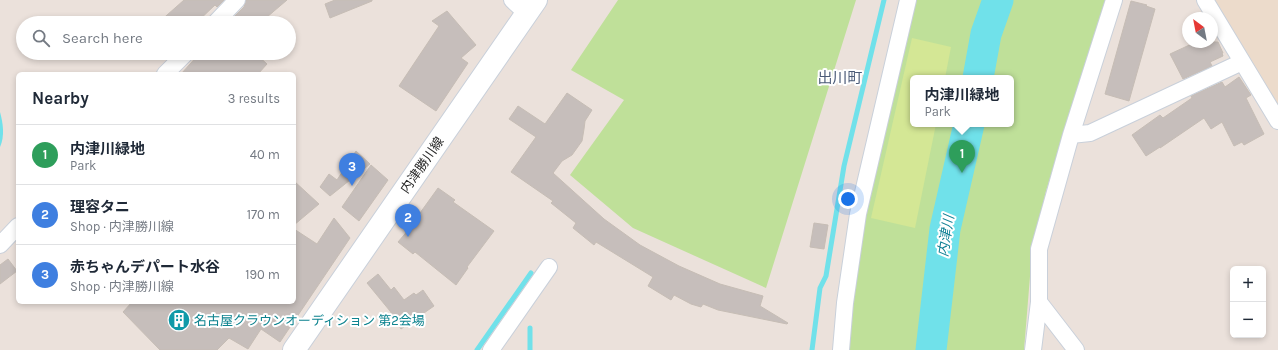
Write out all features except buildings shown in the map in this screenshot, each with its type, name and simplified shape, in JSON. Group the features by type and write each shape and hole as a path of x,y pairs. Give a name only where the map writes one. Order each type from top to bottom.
{"main road":[{"name":"内津勝川線","path":"294,350 525,4"}],"street":[{"path":"221,16 237,0"},
{"path":"840,350 845,303 858,214 908,0"},
{"path":"1033,350 1039,302 1039,249 1071,135 1114,0"},
{"path":"1205,0 1278,121"},
{"path":"167,72 179,60"},
{"path":"1071,135 1090,133 1242,62"},
{"path":"0,245 16,228"},
{"path":"491,350 549,267"},
{"path":"1039,302 1076,350"}],"shaded area":[{"path":"1213,0 1278,0 1278,105"}],"green space":[{"path":"618,0 856,0 766,288 633,228 570,175 624,100 571,70"},
{"path":"913,0 1106,0 1046,191 1032,252 1024,350 845,350 849,304 876,155"},
{"path":"912,38 951,47 946,75 910,75 910,127 935,127 915,228 871,218"}],"water":[{"path":"0,112 3,138 0,147"}],"waterway":[{"path":"812,350 820,288 826,276 844,166 884,0"},
{"name":"内津川","path":"979,75 986,34 998,0"},
{"name":"内津川","path":"931,350 945,229 968,127"},
{"path":"477,350 531,273"},
{"path":"530,328 530,350"}],"place":[{"name":"内津川緑地","path":"962,173"},
{"name":"赤ちゃんデパート水谷","path":"352,186"},
{"name":"理容タニ","path":"408,237"},
{"name":"名古屋クラウンオーディション 第2会場","path":"179,320"}],"district":[{"name":"出川町","path":"840,78"}]}
